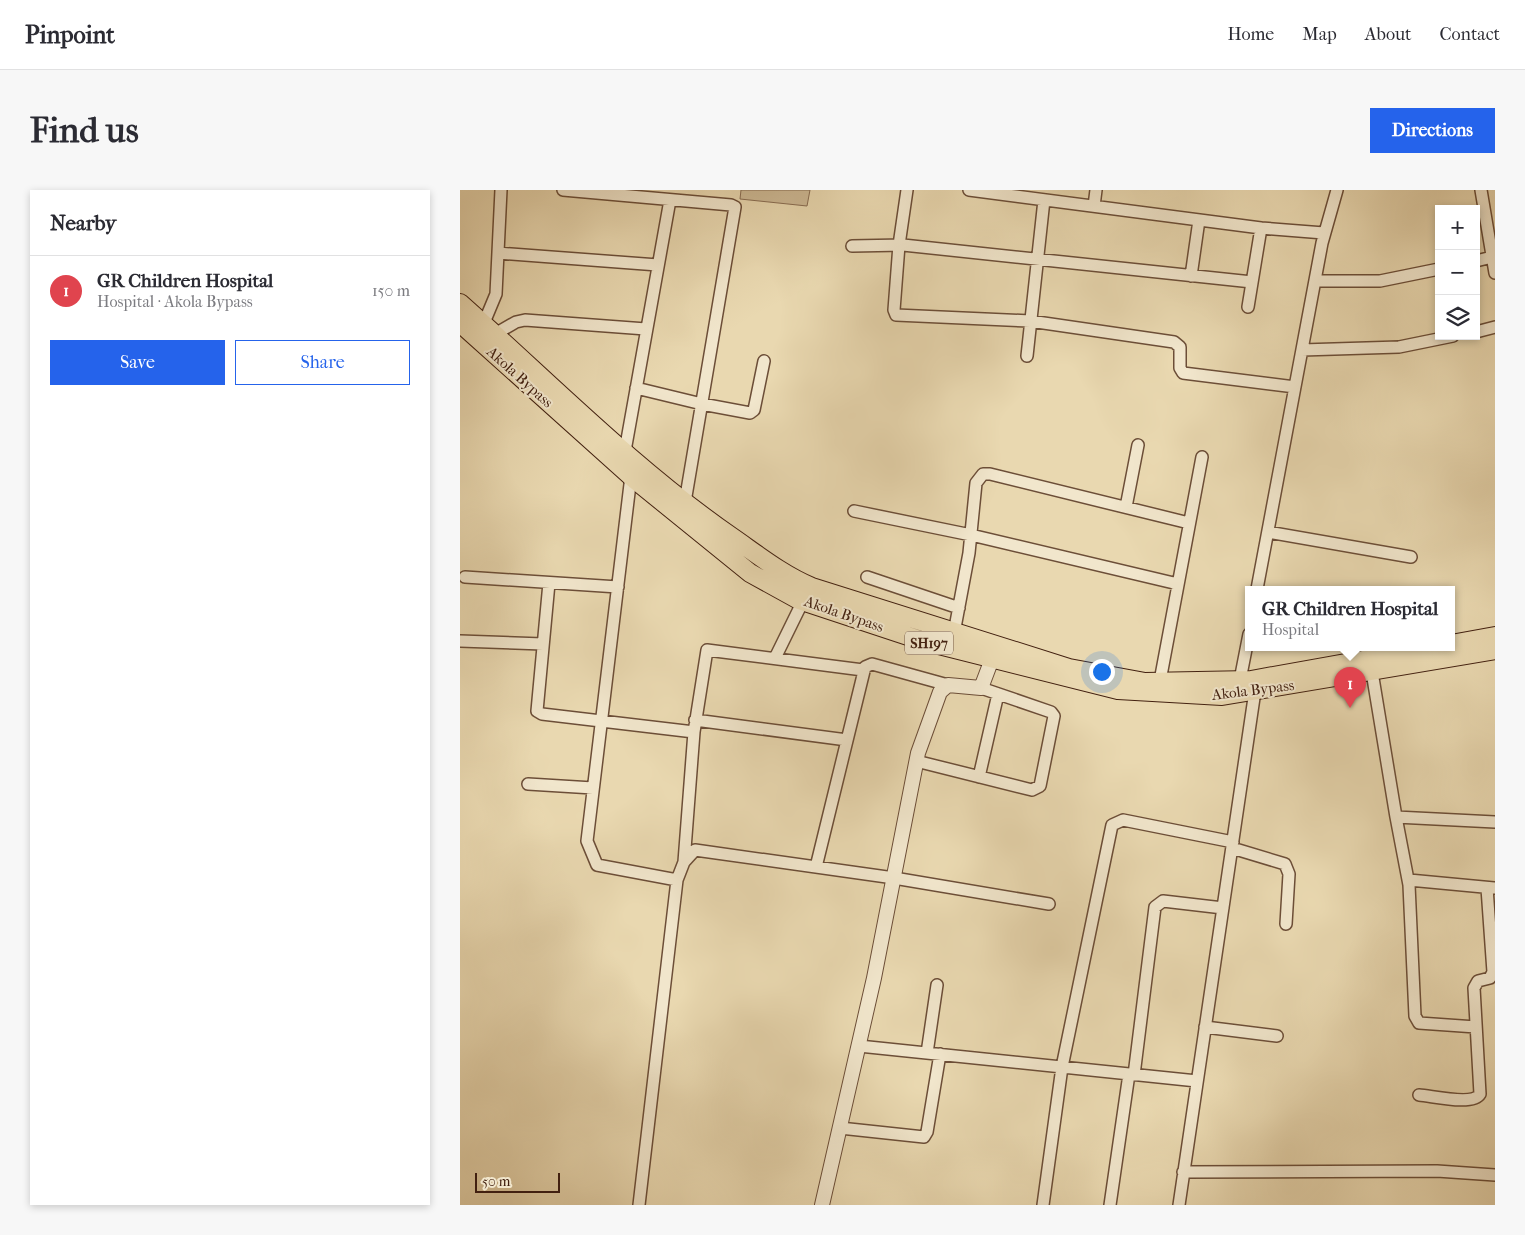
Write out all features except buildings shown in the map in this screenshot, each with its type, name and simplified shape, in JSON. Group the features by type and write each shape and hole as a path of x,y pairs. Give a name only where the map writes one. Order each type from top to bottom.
{"main road":[{"name":"Akola Bypass","path":"460,303 485,332 631,476 648,481 685,502 792,579 812,587 1070,668 1145,682 1240,680 1269,677 1413,651"},
{"name":"Akola Bypass","path":"460,324 485,332 624,451 648,481 746,571 803,601 927,642 1125,691 1222,696 1495,650"},
{"path":"1455,643 1495,636"}],"street":[{"path":"485,332 495,300 501,190"},
{"path":"563,190 731,205 736,210 685,502"},
{"path":"907,190 899,245 894,310 896,315 1030,321 1174,342 1180,347 1180,368 1183,373 1295,387"},
{"path":"969,190 1020,193 1044,200 1261,228 1324,233"},
{"path":"1094,206 1096,190"},
{"path":"1258,586 1324,233 1337,190"},
{"path":"1481,190 1495,273"},
{"path":"624,451 670,200"},
{"path":"1026,356 1044,200"},
{"path":"1191,276 1199,220"},
{"path":"1248,308 1261,228"},
{"path":"852,246 899,245 1252,282"},
{"path":"498,253 658,264"},
{"path":"1480,260 1492,257"},
{"path":"1315,280 1380,281 1435,270"},
{"path":"485,332 521,320 646,329"},
{"path":"1480,331 1495,327"},
{"path":"1302,350 1399,347 1435,340"},
{"path":"636,388 702,404 752,412 764,361"},
{"path":"1126,507 1138,445"},
{"path":"1160,681 1202,457"},
{"path":"954,633 971,535 976,483 983,474 990,474 1189,523"},
{"path":"631,476 587,841 597,865 677,880"},
{"path":"854,511 971,535 1178,584"},
{"path":"1268,532 1411,557"},
{"path":"465,577 618,587"},
{"path":"867,577 959,608"},
{"path":"549,583 537,711 542,714 694,732"},
{"path":"775,658 803,601"},
{"path":"460,641 543,644"},
{"path":"639,1205 677,880 684,862 695,720 707,650 864,670"},
{"path":"1240,680 1246,651"},
{"path":"981,688 992,659"},
{"path":"816,867 864,670 872,664 948,685 981,688 1051,712 1054,716 1040,786 1032,790 916,761"},
{"path":"1372,672 1396,818 1409,880 1416,1020 1419,1023 1476,1026"},
{"path":"822,1205 859,1046 916,761 940,692 948,685"},
{"path":"1179,1205 1233,845 1244,755 1255,691"},
{"path":"979,777 998,694"},
{"path":"695,720 847,740"},
{"path":"528,784 593,788"},
{"path":"1396,818 1495,822"},
{"path":"1043,1205 1062,1067 1112,825 1123,820 1233,845 1285,864 1290,874 1286,924"},
{"path":"684,862 695,850 894,878 1049,904"},
{"path":"1409,880 1491,888 1493,972 1490,978 1478,981 1475,984 1480,1094 1470,1101 1419,1095"},
{"path":"1110,1205 1155,906 1163,901 1223,908"},
{"path":"927,1053 937,984"},
{"path":"1205,1027 1277,1036"},
{"path":"859,1046 1197,1081"},
{"path":"840,1128 924,1137 927,1132 940,1054"},
{"path":"1183,1172 1437,1171 1495,1175"}],"shaded area":[{"path":"741,190 810,190 807,206 740,199"}],"place":[{"name":"GR Children Hospital","path":"1350,708"}]}
